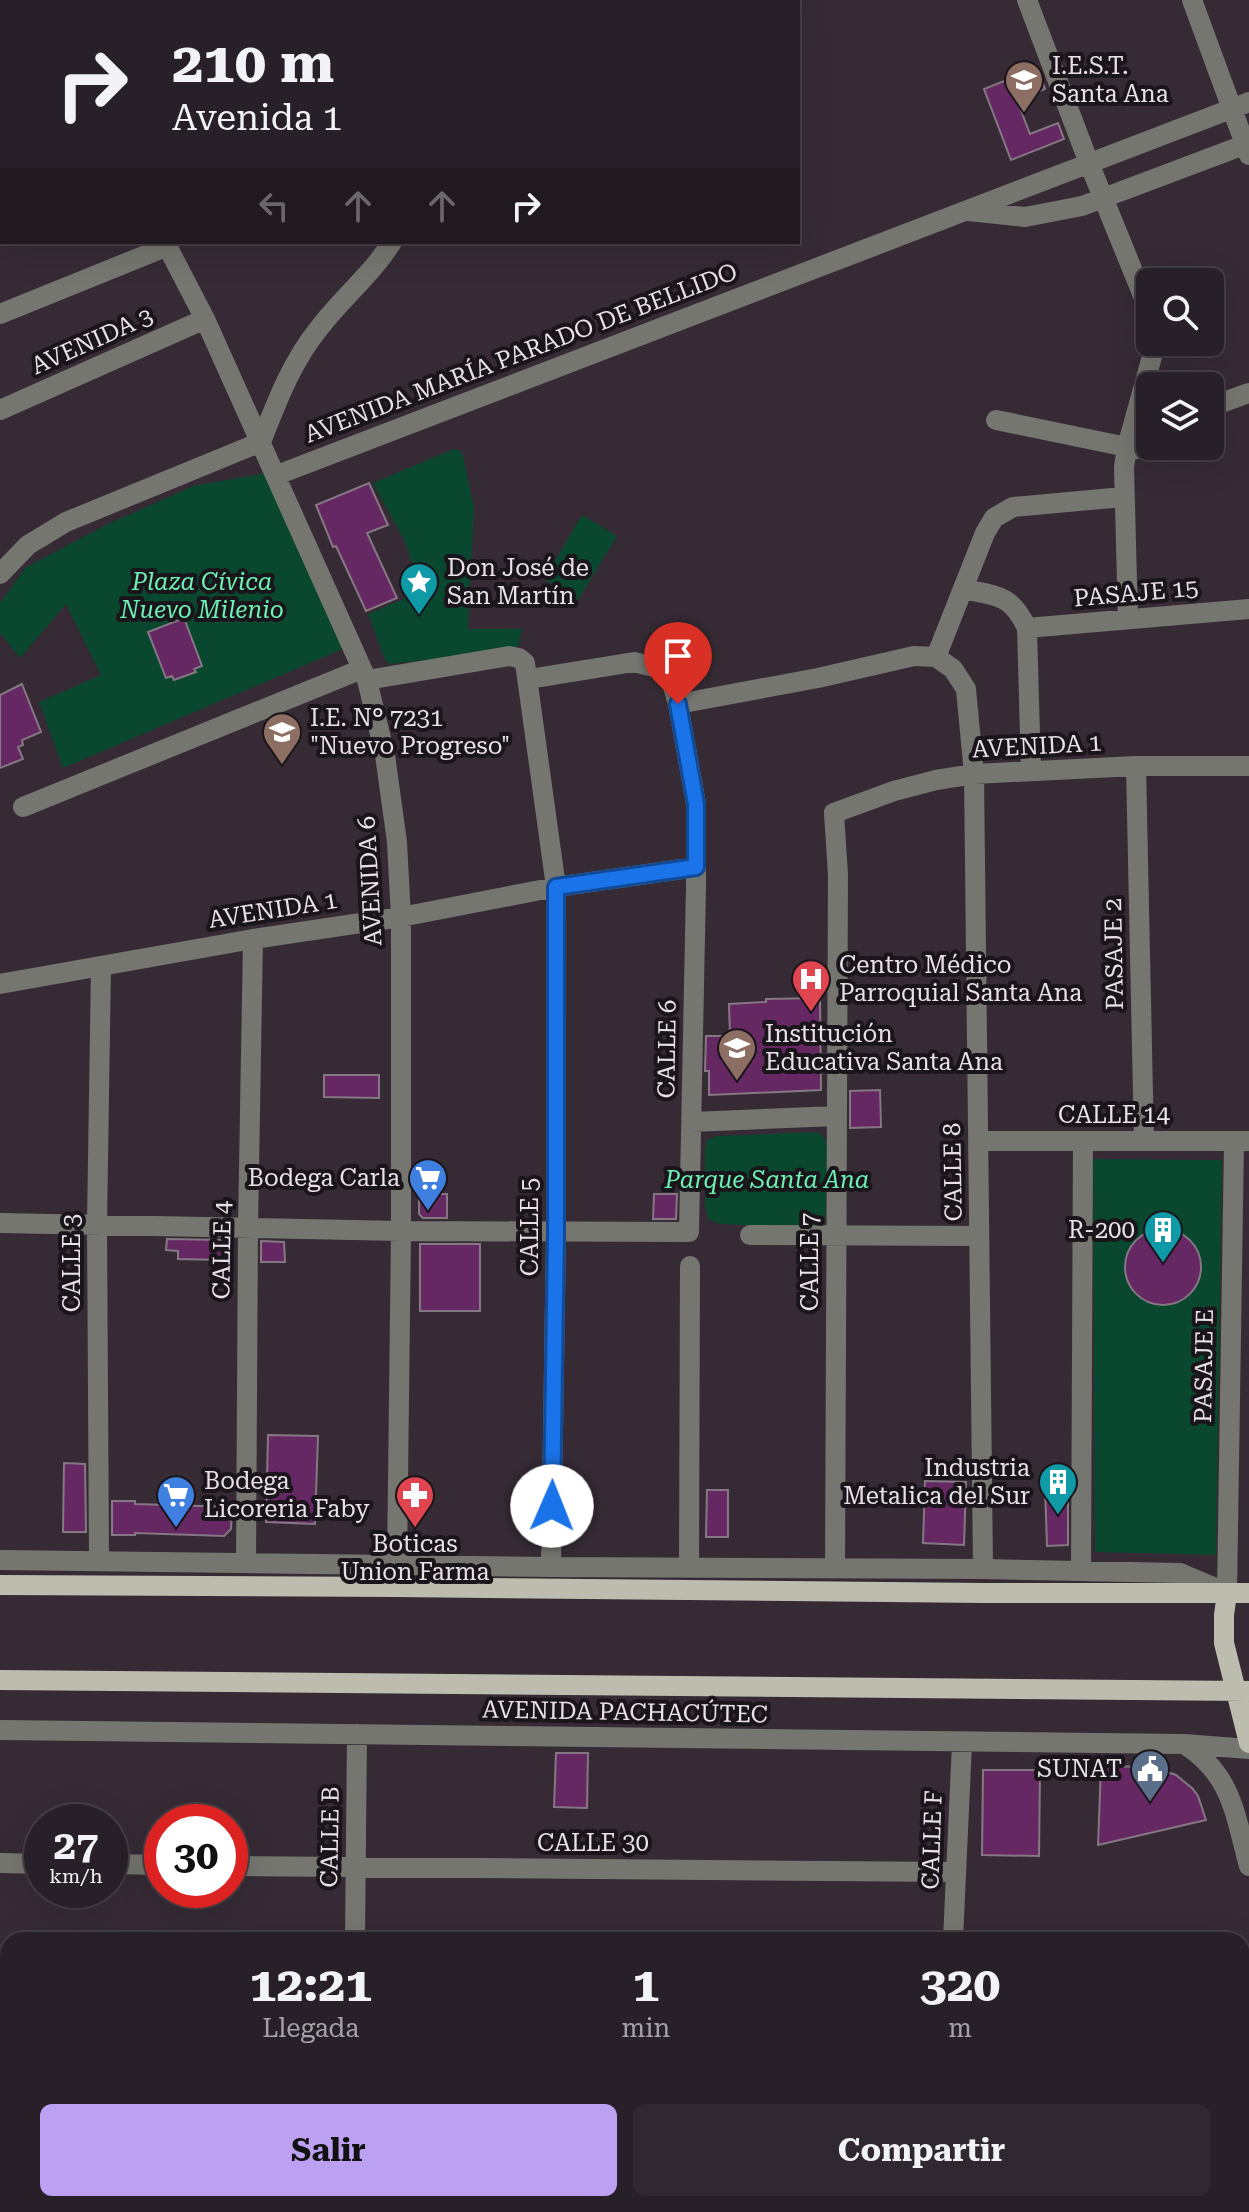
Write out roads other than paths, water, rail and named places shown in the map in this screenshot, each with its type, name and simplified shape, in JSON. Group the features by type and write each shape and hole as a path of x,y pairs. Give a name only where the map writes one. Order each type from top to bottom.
{"main road":[{"path":"0,1585 1249,1593"},
{"path":"1227,1593 1224,1643 1242,1691 1249,1746"},
{"name":"AVENIDA PACHACÚTEC","path":"0,1680 1242,1691"}],"street":[{"path":"1027,0 1136,278"},
{"path":"1192,0 1241,106 1248,147"},
{"name":"AVENIDA MARÍA PARADO DE BELLIDO","path":"277,475 1241,106"},
{"name":"AVENIDA MARÍA PARADO DE BELLIDO","path":"964,211 1025,217 1082,206 1248,147"},
{"path":"0,314 167,244"},
{"name":"AVENIDA 6","path":"167,244 277,475 365,674 385,755 397,842 401,917 397,1564"},
{"path":"0,574 28,545 66,522 261,442 301,351 321,324 380,261 391,244"},
{"name":"AVENIDA 3","path":"0,410 205,319"},
{"path":"1128,620 1123,497 1127,447 1152,356"},
{"path":"1224,402 1249,393"},
{"path":"996,420 1136,448"},
{"path":"678,704 818,678 914,656 936,657 985,533 994,518 1013,507 1123,497"},
{"path":"963,589 1003,597 1019,612 1027,628 1031,771"},
{"name":"PASAJE 15","path":"1027,628 1249,609"},
{"path":"23,807 365,674 509,656 525,663 529,679"},
{"name":"CALLE 8","path":"936,657 953,669 966,689 974,774 983,1569"},
{"name":"CALLE 6","path":"529,679 634,662 669,673 678,704 696,804 689,1232 556,1232"},
{"name":"CALLE 5","path":"529,679 556,887 556,1232 551,1567"},
{"name":"AVENIDA 1","path":"834,813 894,791 974,774 1136,766 1249,766"},
{"name":"PASAJE 2","path":"1136,766 1144,1141"},
{"name":"CALLE 7","path":"834,813 838,875 835,1568"},
{"name":"AVENIDA 1","path":"0,984 253,939 401,917 556,887 696,867"},
{"name":"CALLE 4","path":"246,1562 253,939"},
{"name":"CALLE 3","path":"99,1561 97,1224 101,966"},
{"path":"692,1122 837,1116"},
{"name":"CALLE 14","path":"978,1141 1242,1141"},
{"path":"1081,1570 1083,1141"},
{"name":"PASAJE E","path":"1227,1593 1242,1141"},
{"path":"0,1223 556,1232"},
{"path":"750,1235 979,1236"},
{"path":"689,1567 690,1266"},
{"path":"0,1560 1081,1570 1180,1573 1227,1593"},
{"name":"AVENIDA PACHACÚTEC","path":"0,1730 1249,1746"},
{"name":"CALLE B","path":"355,1932 357,1734"},
{"name":"CALLE F","path":"953,1932 962,1743"},
{"path":"1184,1744 1198,1753 1223,1781 1232,1802 1249,1866"},
{"path":"0,1863 24,1864"},
{"name":"CALLE 30","path":"248,1866 956,1872"}],"place":[{"name":"I.E.S.T. Santa Ana","path":"1024,114"},
{"name":"Don José de San Martín","path":"419,616"},
{"name":"I.E. N° 7231 \"Nuevo Progreso\"","path":"282,766"},
{"name":"Centro Médico Parroquial Santa Ana","path":"811,1013"},
{"name":"Institución Educativa Santa Ana","path":"737,1082"},
{"name":"Bodega Carla","path":"428,1212"},
{"name":"R-200","path":"1163,1264"},
{"name":"Industria Metalica del Sur","path":"1058,1516"},
{"name":"Bodega Licoreria Faby","path":"176,1529"},
{"name":"Boticas Union Farma","path":"415,1529"},
{"name":"SUNAT","path":"1150,1803"}],"park label":[{"name":"Plaza Cívica Nuevo Milenio","path":"202,596"},
{"name":"Parque Santa Ana","path":"767,1180"}]}
